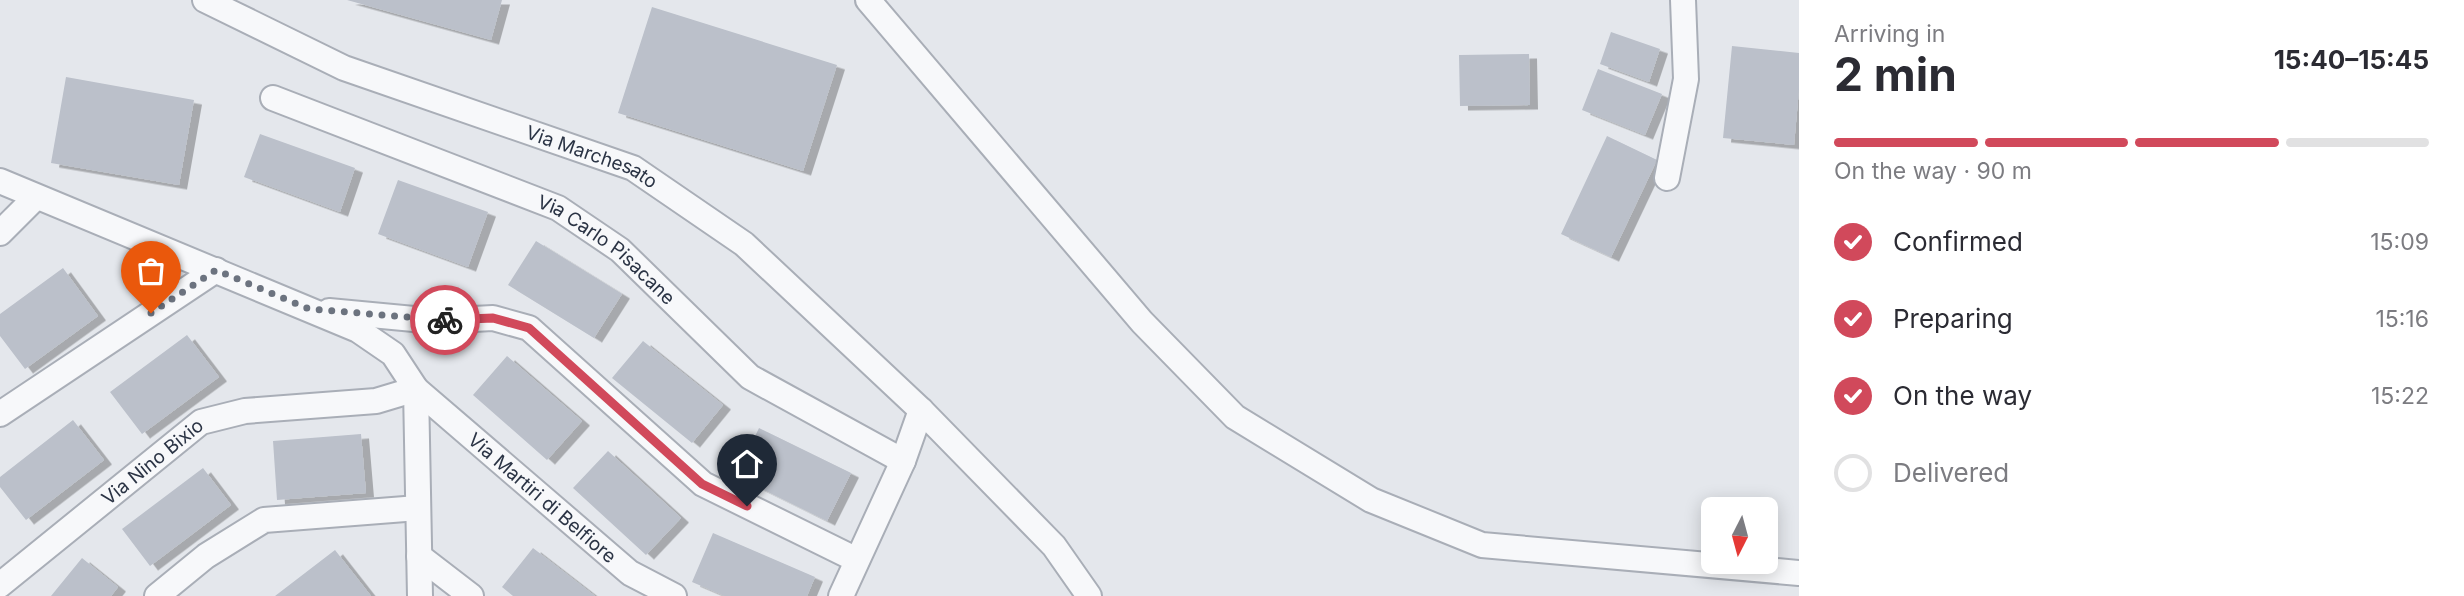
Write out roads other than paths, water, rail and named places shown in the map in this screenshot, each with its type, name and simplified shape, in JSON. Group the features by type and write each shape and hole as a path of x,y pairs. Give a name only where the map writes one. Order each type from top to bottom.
{"street":[{"name":"Via Marchesato","path":"205,0 344,68 633,168 744,244 921,410 1054,546 1089,596"},
{"path":"868,0 1142,322 1235,416 1291,452 1371,500 1482,545 1799,573"},
{"path":"1667,178 1686,79 1683,0"},
{"name":"Via Carlo Pisacane","path":"273,98 558,208 620,250 750,377 903,461"},
{"name":"Via Martiri di Belfiore","path":"0,181 358,330 393,354 416,388 630,573 674,596"},
{"path":"0,233 36,197"},
{"path":"0,414 216,270"},
{"path":"309,309 435,321 493,318 529,328 702,484 857,560"},
{"path":"416,388 421,596"},
{"name":"Via Nino Bixio","path":"0,585 201,422 245,411 376,401 416,388"},
{"path":"841,596 903,461 921,410"},
{"path":"157,596 206,556 264,520 418,508"},
{"path":"419,556 471,596"}]}
